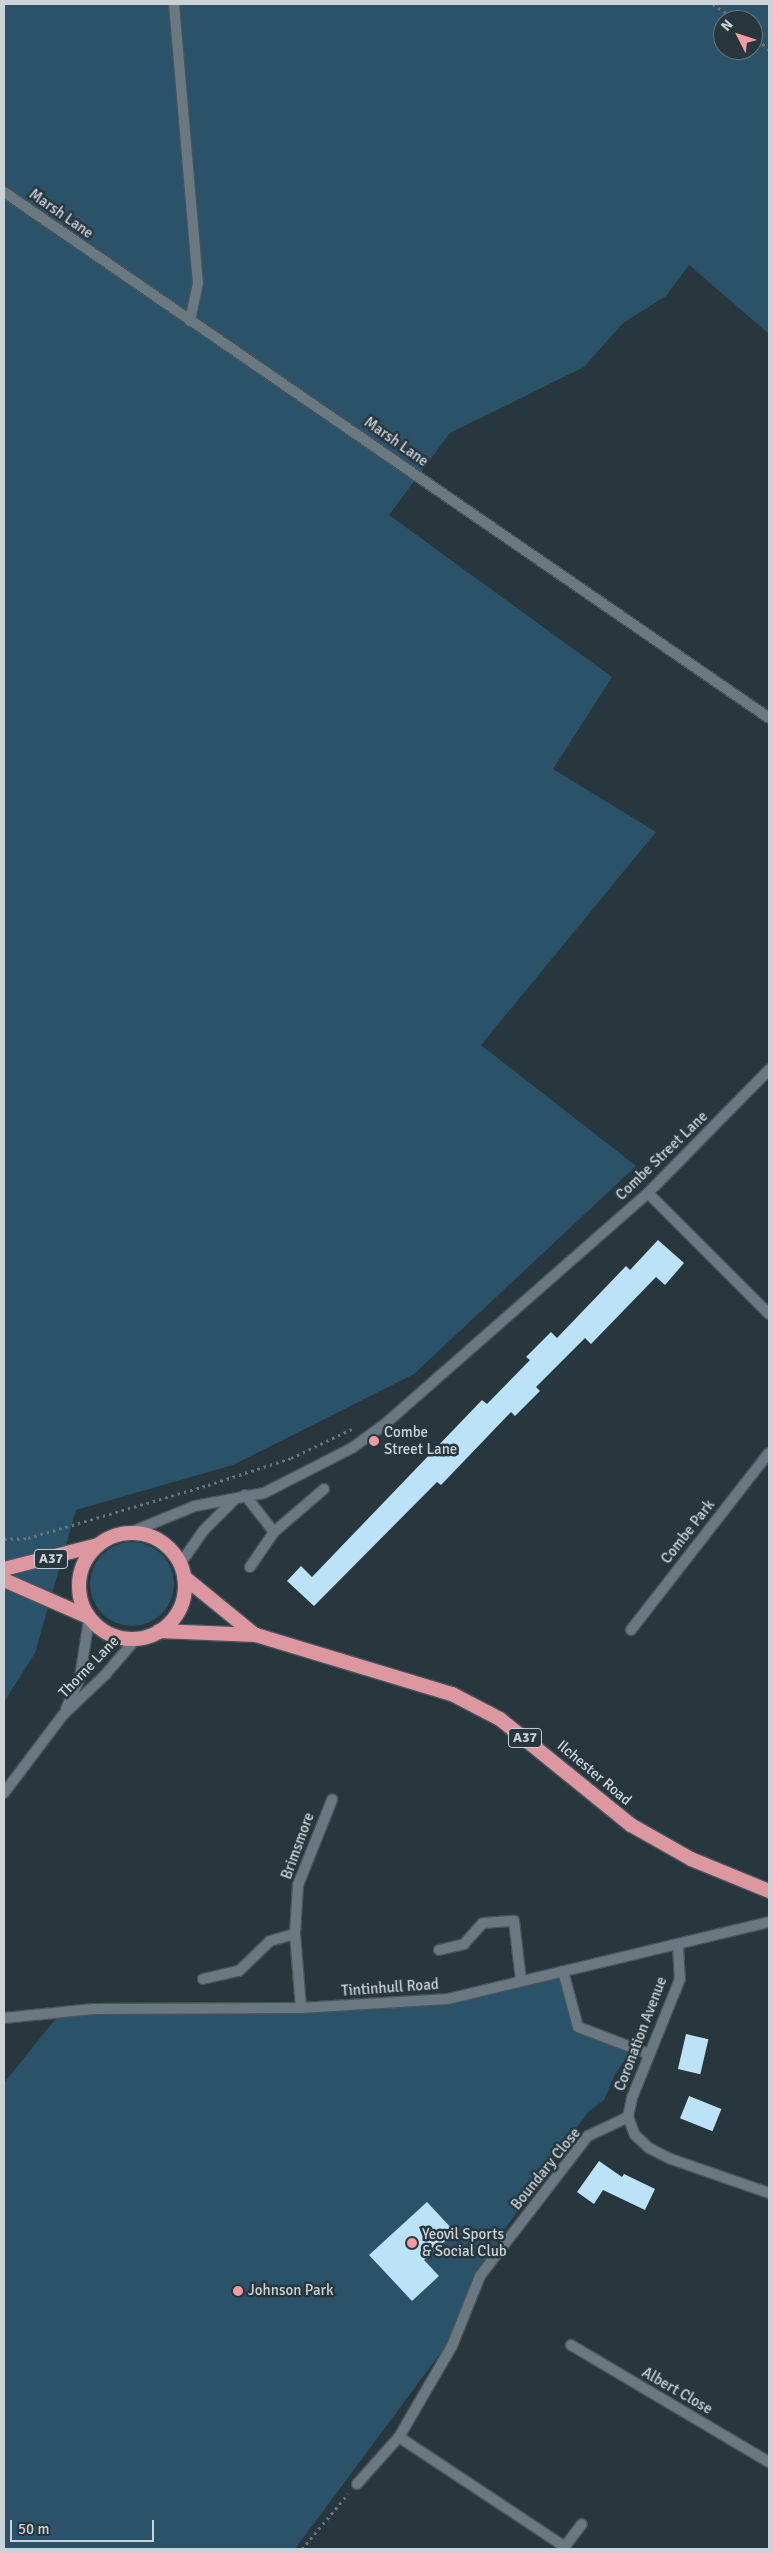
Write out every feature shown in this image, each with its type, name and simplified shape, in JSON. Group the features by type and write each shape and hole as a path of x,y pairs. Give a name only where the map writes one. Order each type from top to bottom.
{"highway":[{"name":"A37","path":"4,1570 98,1545 114,1536 134,1531 158,1538 182,1570 186,1593 179,1612 159,1631 136,1639 114,1636 87,1617 4,1580"},
{"name":"A37","path":"87,1617 80,1601 79,1576 98,1545"},
{"name":"Ilchester Road","path":"182,1570 256,1635"},
{"name":"Ilchester Road","path":"159,1631 256,1635 415,1680 485,1709 541,1750 631,1825 691,1859 769,1892"}],"street":[{"path":"174,4 198,283 190,321"},
{"name":"Marsh Lane","path":"4,192 769,718"},
{"name":"Combe Street Lane","path":"134,1531 195,1506 264,1493 319,1466 385,1424 648,1193 769,1070"},
{"path":"648,1193 769,1314"},
{"name":"Combe Park","path":"631,1630 769,1453"},
{"path":"250,1567 274,1532 324,1489"},
{"path":"182,1570 204,1530 240,1497 274,1532"},
{"name":"Thorne Lane","path":"63,1715 80,1677 87,1617"},
{"name":"Thorne Lane","path":"4,1793 63,1715 105,1675 136,1639"},
{"name":"Brimsmore","path":"301,2008 295,1934 298,1885 332,1800"},
{"path":"439,1950 464,1944 483,1923 514,1921 521,1981"},
{"name":"Tintinhull Road","path":"4,2018 94,2009 301,2008 448,1999 769,1922"},
{"path":"202,1979 239,1971 270,1941 295,1934"},
{"name":"Coronation Avenue","path":"628,2117 650,2054 680,1979 678,1945"},
{"path":"563,1971 578,2027 650,2054"},
{"path":"628,2117 635,2135 656,2152 769,2193"},
{"name":"Boundary Close","path":"357,2484 399,2437 452,2346 480,2276 588,2136 628,2117"},
{"name":"Albert Close","path":"571,2346 769,2462"},
{"path":"399,2437 564,2548 582,2524"}],"path":[{"path":"4,1539 28,1538 208,1485 291,1458 351,1428 385,1424"},
{"path":"302,2549 357,2484"}],"shaded area":[{"path":"4,4 769,4 769,334 689,265 666,296 623,323 584,367 450,433 389,515 612,677 553,769 656,832 481,1045 636,1166 414,1374 233,1465 76,1510 35,1653 4,1702"},
{"path":"132,1542 155,1549 167,1561 174,1584 167,1607 155,1619 132,1626 109,1619 97,1607 90,1584 97,1561 109,1549"},
{"name":"Johnson Park","path":"563,1971 578,2027 634,2048 614,2076 604,2100 588,2112 504,2230 442,2351 295,2549 4,2549 4,2083 61,2012 448,1999"}],"building":[{"path":"658,1240 684,1263 665,1285 656,1277 591,1344 585,1338 536,1387 540,1391 515,1416 511,1412 441,1485 437,1482 314,1606 287,1581 301,1566 312,1577 482,1400 487,1404 530,1360 526,1357 551,1332 557,1338 626,1266 630,1270"},
{"path":"686,2034 708,2039 700,2074 678,2069"},
{"path":"689,2096 721,2109 712,2131 680,2118"},
{"path":"599,2161 622,2177 624,2174 655,2189 645,2210 603,2190 594,2204 577,2192"},
{"name":"Yeovil Sports & Social Club","path":"427,2202 455,2232 424,2260 439,2276 412,2301 369,2255"}],"place":[{"name":"Combe Street Lane","path":"374,1441"},
{"name":"Yeovil Sports & Social Club","path":"412,2243"},
{"name":"Johnson Park","path":"238,2291"}]}
